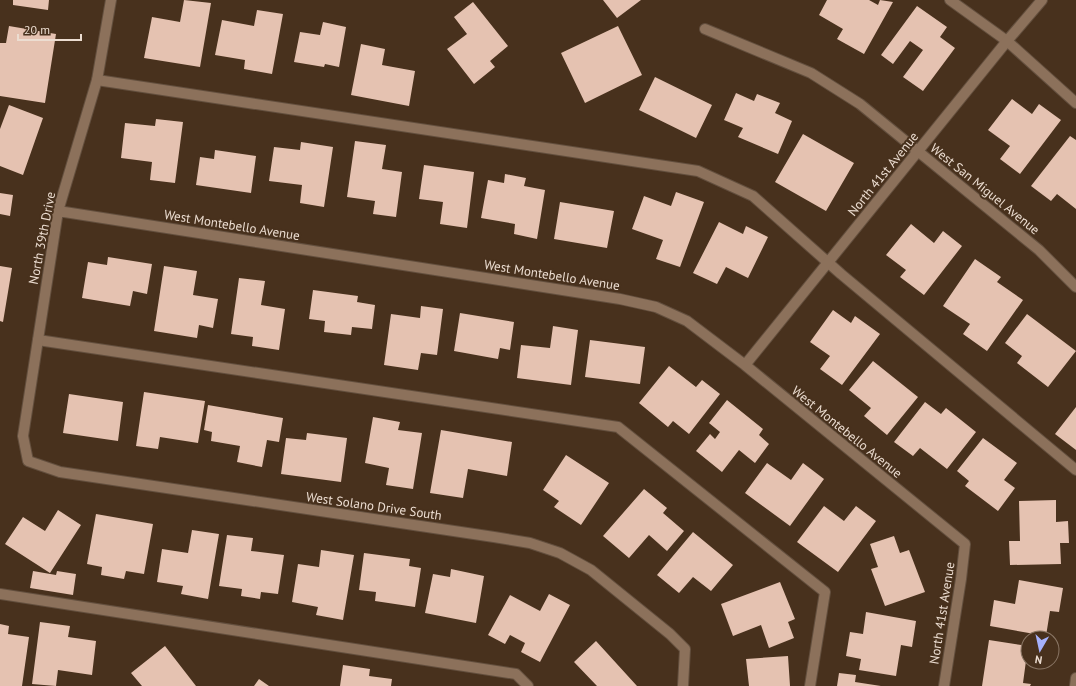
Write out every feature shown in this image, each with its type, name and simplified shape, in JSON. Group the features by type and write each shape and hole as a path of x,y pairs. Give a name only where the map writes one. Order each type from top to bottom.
{"street":[{"name":"North 39th Drive","path":"28,461 23,436 58,211 97,80 111,0"},
{"path":"950,0 1007,41 1076,103"},
{"name":"North 41st Avenue","path":"745,365 829,264 1007,41 1042,0"},
{"name":"West San Miguel Avenue","path":"705,29 811,73 860,104 1039,250 1076,287"},
{"path":"97,80 698,171 753,196 829,264 1076,470"},
{"name":"West Montebello Avenue","path":"58,211 620,299 656,307 687,321 745,365 965,544"},
{"path":"38,340 618,427 825,592 810,686"},
{"name":"West Solano Drive South","path":"28,461 60,472 530,543 560,553 591,570 670,634 685,649 684,686"},
{"name":"North 41st Avenue","path":"944,686 965,544"},
{"path":"0,594 516,674 528,686"},
{"path":"1075,686 1076,678"}],"building":[{"path":"13,0 49,0 48,10 13,5"},
{"path":"184,0 211,3 200,67 144,58 152,17 180,22"},
{"path":"603,0 641,0 617,18"},
{"path":"827,0 869,0 878,5 880,0 893,2 864,54 837,39 843,29 819,15"},
{"path":"473,2 508,46 490,61 495,67 474,84 447,49 467,34 454,17"},
{"path":"917,6 947,27 940,37 955,48 923,91 903,77 923,50 910,41 893,64 881,55"},
{"path":"257,10 283,14 272,74 244,69 245,60 215,55 222,20 254,26"},
{"path":"323,22 346,27 339,67 325,64 324,67 294,62 300,32 320,35"},
{"path":"9,26 56,34 45,103 0,96 0,43 6,43"},
{"path":"618,26 642,75 585,103 561,53"},
{"path":"361,44 385,49 382,65 415,71 409,106 351,95"},
{"path":"655,77 712,105 696,138 639,110"},
{"path":"736,93 754,101 757,94 780,103 775,113 792,121 778,154 738,137 743,128 724,120"},
{"path":"1012,99 1032,114 1039,104 1061,120 1020,174 1000,159 1010,146 988,130"},
{"path":"9,105 43,118 23,175 0,166 0,129"},
{"path":"156,119 183,122 175,183 150,180 152,162 121,158 125,123 155,126"},
{"path":"803,134 854,163 826,211 775,182"},
{"path":"1070,136 1076,140 1076,209 1057,194 1051,201 1031,186"},
{"path":"355,141 386,145 382,169 402,172 396,217 373,214 375,201 347,197"},
{"path":"301,142 333,147 324,207 300,203 302,185 269,181 274,147 300,150"},
{"path":"215,150 256,156 251,193 196,185 200,157 214,159"},
{"path":"424,165 474,172 467,228 440,224 443,202 419,199"},
{"path":"505,174 526,178 524,186 545,190 537,239 514,234 515,224 481,218 488,180 504,183"},
{"path":"676,192 704,202 680,267 656,259 663,240 632,229 644,196 671,206"},
{"path":"0,193 13,195 10,216 0,214"},
{"path":"560,202 614,211 607,248 554,239"},
{"path":"719,222 743,234 746,226 768,237 748,278 726,267 717,284 693,273"},
{"path":"911,224 934,243 943,231 962,246 924,295 900,277 906,270 886,255"},
{"path":"108,257 152,264 147,294 133,291 130,306 82,298 88,262 107,265"},
{"path":"975,259 1001,277 997,282 1023,300 987,351 963,334 970,324 943,306"},
{"path":"0,266 12,268 3,322 0,321"},
{"path":"164,266 197,271 193,295 218,299 213,328 199,325 197,338 154,331"},
{"path":"239,278 265,281 261,305 285,309 279,350 252,346 253,337 231,334"},
{"path":"313,290 358,296 357,302 375,305 372,329 352,327 351,335 324,332 325,321 309,319"},
{"path":"421,306 443,309 437,355 421,353 418,370 384,365 391,314 420,318"},
{"path":"833,310 851,323 855,316 880,334 842,385 820,369 830,356 810,342"},
{"path":"460,313 514,322 510,350 500,348 498,359 454,351"},
{"path":"1027,314 1076,351 1048,387 1017,363 1022,356 1005,343"},
{"path":"553,326 578,330 571,385 517,378 521,345 550,348"},
{"path":"590,340 645,347 640,384 585,377"},
{"path":"873,361 918,397 887,435 864,416 871,408 849,390"},
{"path":"669,366 696,387 702,380 720,394 689,434 673,421 668,427 639,403"},
{"path":"144,392 205,401 198,443 160,437 158,449 136,446"},
{"path":"69,394 123,402 118,441 63,433"},
{"path":"727,400 763,429 759,435 769,444 755,463 739,450 722,472 696,451 710,434 715,439 720,432 709,423"},
{"path":"925,402 941,414 946,408 976,432 947,469 920,448 913,456 894,442"},
{"path":"208,405 283,418 279,442 267,440 262,467 237,462 240,446 211,441 212,432 204,430"},
{"path":"1076,407 1076,450 1055,434"},
{"path":"373,417 400,422 398,430 422,433 413,489 386,485 389,468 365,463"},
{"path":"441,430 512,442 507,476 468,469 463,498 430,493"},
{"path":"307,433 347,438 341,482 281,474 286,438 306,440"},
{"path":"983,438 1017,463 1004,480 1015,488 998,511 965,486 969,481 957,471"},
{"path":"566,455 609,483 581,525 554,507 559,501 543,490"},
{"path":"767,463 791,480 803,463 824,479 790,526 745,493"},
{"path":"644,489 667,508 663,513 684,531 667,551 649,535 629,558 603,536"},
{"path":"1056,500 1056,522 1068,521 1069,543 1060,543 1061,564 1010,565 1009,541 1020,541 1019,501"},
{"path":"824,506 844,521 856,506 876,521 838,572 797,542"},
{"path":"58,510 81,525 50,573 5,544 23,517 45,531"},
{"path":"96,514 153,524 144,574 126,571 124,579 101,575 102,567 87,564"},
{"path":"192,530 219,534 208,599 181,594 183,586 157,582 162,549 188,553"},
{"path":"693,532 733,565 711,591 693,577 679,593 657,575"},
{"path":"227,535 253,538 251,551 284,555 278,594 261,592 260,599 241,596 242,589 219,586"},
{"path":"894,536 900,553 909,550 925,592 885,606 871,569 878,567 870,544"},
{"path":"321,550 354,555 343,620 316,615 318,607 292,602 298,564 319,567"},
{"path":"364,553 410,559 409,566 421,568 415,607 375,601 376,592 359,590"},
{"path":"451,569 484,576 476,623 425,613 433,574 450,577"},
{"path":"33,571 56,575 57,571 76,574 73,595 30,588"},
{"path":"1019,580 1063,588 1059,612 1050,611 1047,630 1020,630 1020,631 990,626 994,600 1015,604"},
{"path":"780,582 795,619 788,622 794,638 769,648 761,625 733,636 721,604"},
{"path":"549,594 570,605 540,662 521,652 525,643 510,635 505,644 488,635 510,595 540,611"},
{"path":"866,612 916,621 912,647 901,645 896,676 859,670 861,659 846,656 850,632 863,634"},
{"path":"40,622 70,626 68,637 96,641 92,675 58,670 56,686 32,684"},
{"path":"0,624 9,626 8,634 29,637 22,686 0,686"},
{"path":"989,640 1020,645 1020,670 1025,670 1023,683 1031,684 1030,686 982,686"},
{"path":"596,641 637,686 597,686 574,662"},
{"path":"165,646 196,686 142,686 131,673"},
{"path":"788,656 790,686 749,686 746,659"},
{"path":"343,665 370,669 369,676 392,679 391,686 340,686"},
{"path":"839,673 856,675 855,682 881,686 837,686"},
{"path":"259,679 269,686 254,686"}]}
